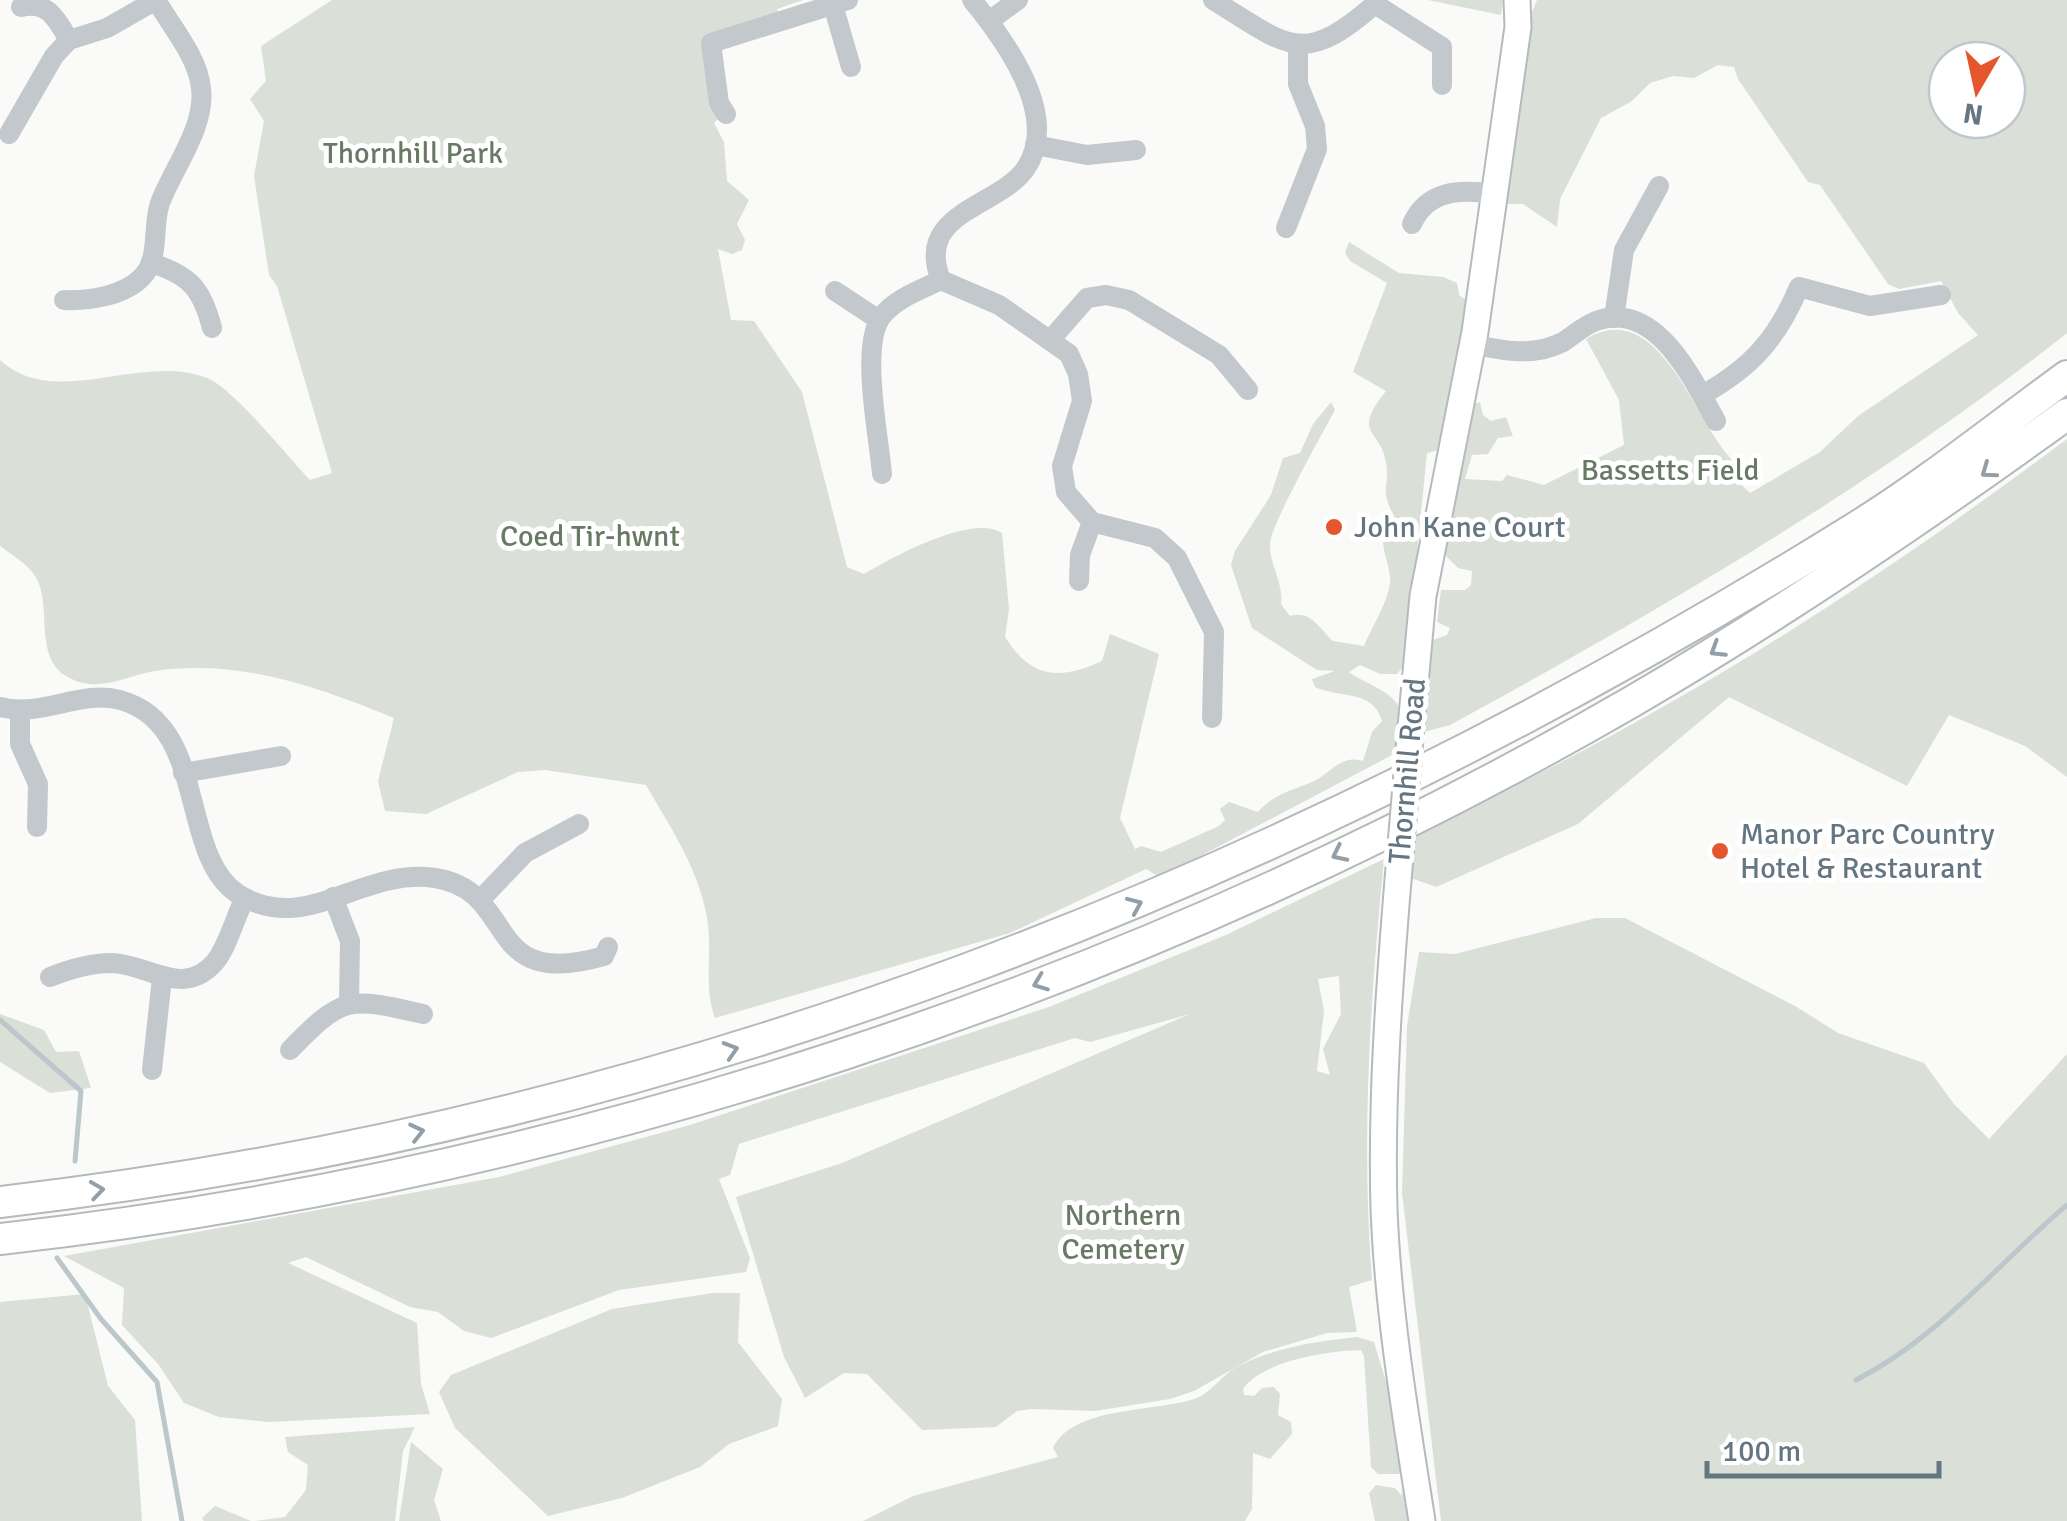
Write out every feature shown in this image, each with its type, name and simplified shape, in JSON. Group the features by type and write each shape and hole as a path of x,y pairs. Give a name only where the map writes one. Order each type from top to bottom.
{"highway":[{"path":"0,1202 293,1157 533,1106 840,1016 1094,923 1350,807 1604,676 1860,525 2067,376"},
{"path":"0,1239 198,1212 353,1183 648,1113 890,1038 1091,963 1323,862 1607,716 1857,564 2067,414"}],"main road":[{"name":"Thornhill Road","path":"1422,1521 1384,1212 1385,1054 1428,561 1472,344 1518,28 1517,0"},
{"name":"Thornhill Road","path":"1518,28 1531,0"}],"street":[{"path":"9,134 54,56 69,40 107,28 156,0 196,68 202,101 162,199 151,262 143,276 120,292 64,300"},
{"path":"941,280 937,260 944,232 961,212 1018,178 1035,145 1024,78 972,0"},
{"path":"989,22 1018,0"},
{"path":"1214,0 1278,40 1298,45 1334,38 1375,2 1442,47 1442,84"},
{"path":"726,114 719,103 711,42 840,2 852,66"},
{"path":"21,7 32,4 48,10 69,40"},
{"path":"1286,228 1317,150 1316,126 1298,84 1298,45"},
{"path":"1035,145 1088,155 1136,150"},
{"path":"1614,318 1624,250 1660,186"},
{"path":"1412,224 1422,207 1440,196 1493,194"},
{"path":"151,262 193,282 207,304 212,328"},
{"path":"882,474 872,355 879,320 903,298 941,280 984,296 1052,338 1074,363 1082,388 1080,415 1065,452 1062,480 1072,504 1092,522 1155,538 1178,558 1214,632 1212,718"},
{"path":"1702,395 1741,371 1768,346 1799,287 1870,306 1940,296"},
{"path":"836,291 879,320"},
{"path":"1052,338 1087,298 1120,296 1218,355 1248,390"},
{"path":"1472,344 1536,351 1559,344 1596,321 1614,318 1640,324 1684,365 1716,420"},
{"path":"1079,580 1080,555 1092,522"},
{"path":"36,827 38,784 10,709 106,698 132,704 165,730 217,870 229,887 245,898 289,910 376,880 412,876 448,880 480,900 508,942 540,964 590,960 604,956 608,947"},
{"path":"184,773 282,756"},
{"path":"480,900 525,853 579,824"},
{"path":"333,897 350,940 349,1004"},
{"path":"50,976 81,966 111,963 162,978 188,978 214,963 245,898"},
{"path":"152,1070 162,978"},
{"path":"290,1050 326,1013 349,1004 365,1002 423,1014"}],"green space":[{"name":"Coed Tir-hwnt","path":"332,0 803,0 777,9 779,16 702,39 712,53 721,116 714,123 724,142 727,181 749,200 737,224 745,240 742,250 732,254 718,249 731,320 754,321 802,392 847,567 864,574 933,540 989,528 1002,533 1009,609 1005,637 1025,661 1047,672 1086,667 1102,661 1110,634 1159,654 1120,818 1135,849 1141,846 1161,852 1219,826 1225,820 1220,809 1229,802 1258,812 1277,796 1314,781 1343,762 1363,761 1372,732 1382,721 1378,711 1364,699 1315,687 1312,679 1335,671 1317,670 1252,628 1231,565 1235,551 1271,495 1283,458 1300,453 1313,424 1331,402 1335,410 1279,517 1270,551 1281,604 1290,616 1310,618 1333,641 1364,646 1390,585 1383,538 1394,516 1386,493 1386,462 1369,424 1386,391 1353,372 1387,283 1350,261 1345,253 1349,242 1399,273 1443,277 1457,283 1459,295 1470,303 1454,369 1456,390 1443,449 1427,453 1406,663 1397,674 1380,674 1360,665 1349,672 1383,691 1399,707 1394,754 1174,870 1156,875 1146,869 1010,933 715,1018 703,900 682,849 646,785 545,770 518,772 426,814 385,811 378,781 394,718 336,695 247,672 186,668 100,684 66,676 50,656 43,600 35,576 0,546 0,360 22,374 46,381 154,371 207,378 245,409 310,480 332,473 277,286 269,275 254,176 264,121 250,99 266,81 261,46"},
{"path":"1428,0 1503,0 1501,15"},
{"name":"Bassetts Field","path":"1537,0 2067,0 2067,333 1920,442 1767,542 1530,681 1450,725 1424,732 1430,641 1447,635 1450,628 1437,622 1441,590 1465,590 1471,585 1472,571 1458,568 1442,552 1474,404 1480,402 1483,415 1491,421 1506,417 1513,436 1498,438 1488,454 1472,455 1465,479 1502,481 1507,475 1544,485 1624,445 1619,400 1586,339 1612,330 1635,334 1656,349 1674,371 1736,464 1733,477 1750,493 1820,452 1858,416 1978,335 1958,313 1941,281 1899,289 1888,284 1820,185 1808,182 1738,79 1734,67 1718,65 1694,78 1673,76 1650,83 1632,101 1601,118 1560,199 1557,227 1523,204 1502,204 1527,24"},
{"path":"2067,439 2067,777 2025,746 1949,715 1907,786 1729,697 1578,824 1436,887 1411,878 1414,832 1586,749 1752,655 1912,550"},
{"name":"Northern Cemetery","path":"1384,859 1369,1069 1367,1174 1372,1280 1349,1287 1357,1332 1327,1333 1263,1352 1194,1391 1170,1399 1095,1411 1031,1409 1017,1411 996,1427 922,1430 867,1374 844,1373 805,1398 784,1357 736,1197 842,1163 1190,1014 1090,1042 1075,1038 739,1144 730,1175 719,1179 750,1258 746,1272 619,1290 491,1338 464,1331 438,1312 410,1307 306,1257 288,1263 417,1323 421,1384 430,1414 269,1422 219,1417 184,1403 158,1364 122,1325 124,1288 64,1256 499,1177 690,1125 1049,1007 1226,935","holes":["1339,976 1341,1014 1323,1049 1330,1075 1317,1071 1324,1011 1318,979"]},
{"path":"1596,918 1625,918 1795,1006 1838,1033 1924,1063 1954,1104 1989,1139 2067,1054 2067,1521 1441,1521 1402,1193 1407,1026 1419,952 1455,954"},
{"path":"0,1014 44,1030 56,1052 79,1051 91,1088 50,1093 0,1062"},
{"path":"712,1293 740,1293 738,1342 782,1399 778,1426 729,1444 700,1467 622,1498 548,1516 455,1428 439,1392 451,1375 612,1309"},
{"path":"85,1294 108,1386 135,1420 142,1521 0,1521 0,1302"},
{"path":"1357,1337 1374,1342 1387,1385 1385,1349 1403,1469 1399,1474 1378,1474 1371,1467 1364,1356 1361,1350 1347,1351 1281,1364 1243,1389 1244,1395 1254,1396 1262,1388 1274,1387 1280,1394 1278,1415 1291,1422 1292,1434 1270,1459 1253,1453 1252,1509 1245,1521 863,1521 913,1496 1058,1457 1053,1448 1063,1434 1096,1417 1194,1399 1231,1370 1251,1360 1311,1343"},
{"path":"415,1427 403,1451 395,1521 255,1521 285,1517 306,1490 308,1465 288,1452 285,1437"},
{"path":"411,1442 443,1469 434,1500 441,1521 399,1521"},
{"path":"1376,1485 1395,1488 1402,1496 1401,1488 1411,1521 1375,1521 1369,1493"},
{"path":"215,1506 251,1521 204,1521 202,1518"}],"waterway":[{"path":"0,1020 81,1091 75,1161"},
{"path":"1856,1380 1941,1322 2067,1205"},
{"path":"57,1258 101,1319 157,1382 182,1521"}],"place":[{"name":"John Kane Court","path":"1334,527"},
{"name":"Manor Parc Country Hotel & Restaurant","path":"1720,851"}],"park label":[{"name":"Thornhill Park","path":"413,153"}]}
